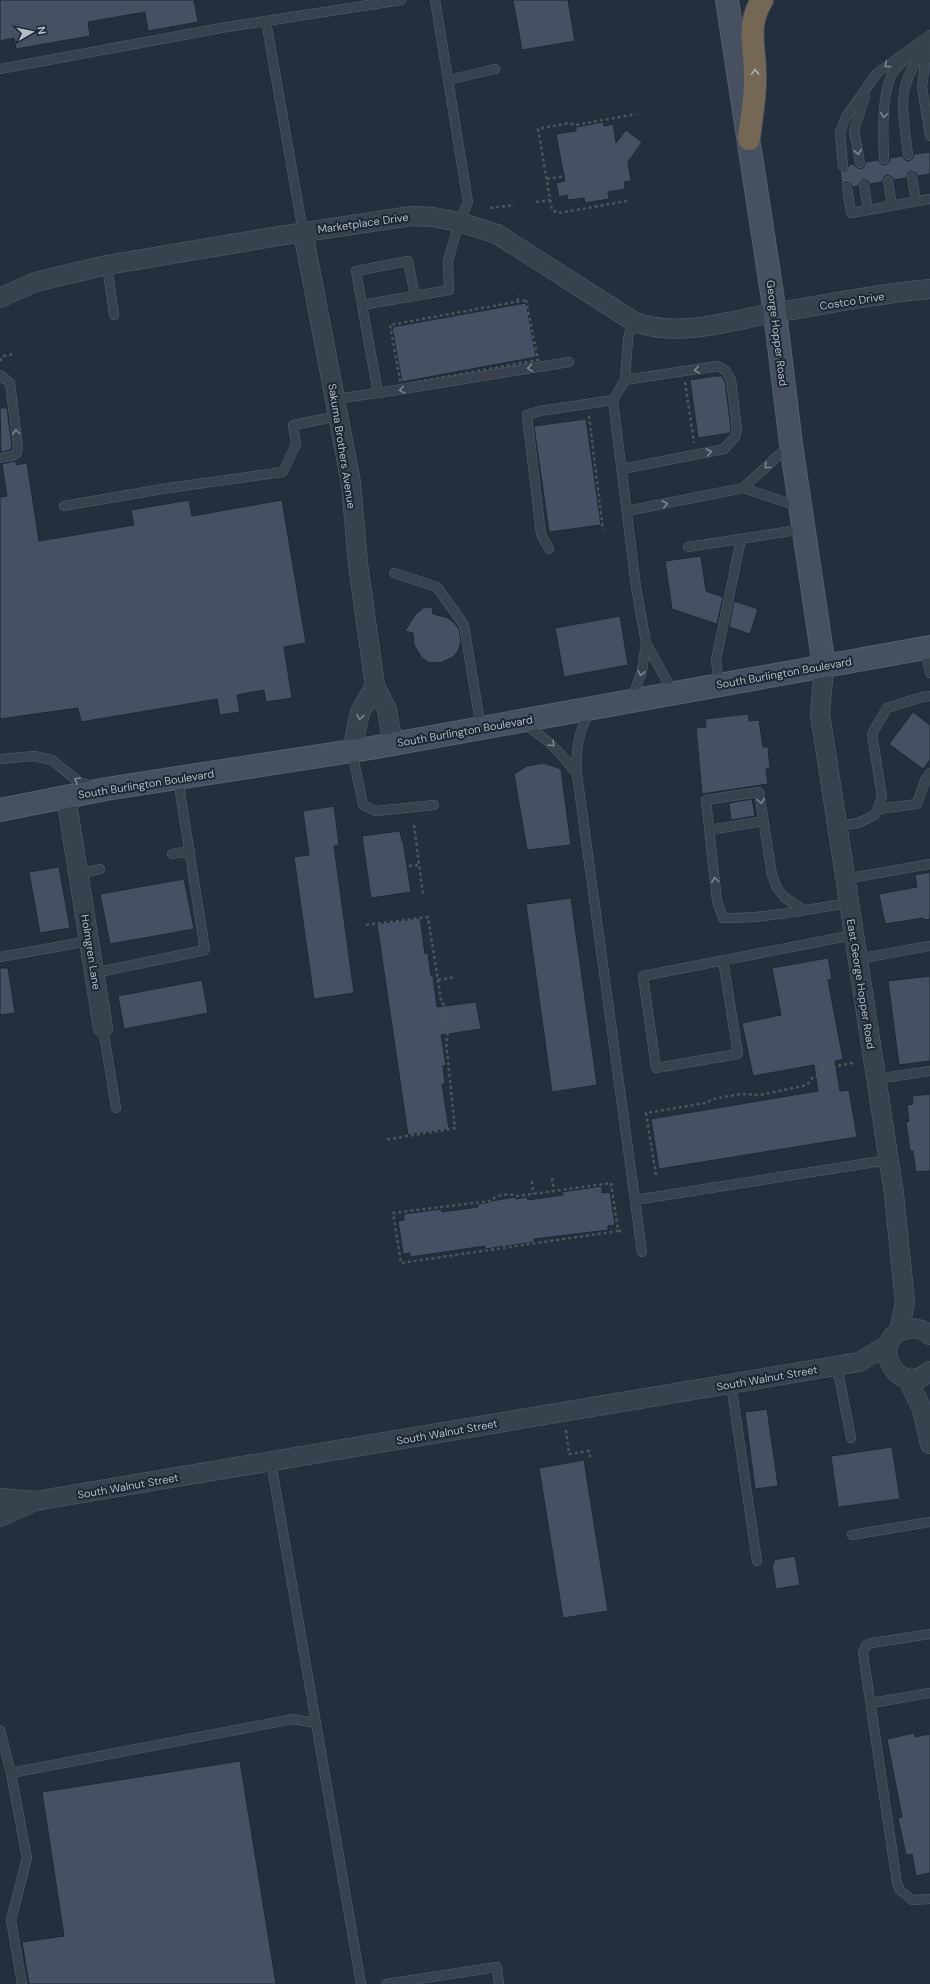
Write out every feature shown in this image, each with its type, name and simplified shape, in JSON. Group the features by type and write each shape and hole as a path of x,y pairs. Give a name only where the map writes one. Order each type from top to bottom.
{"highway":[{"path":"749,139 755,75 751,29 756,11 762,0"}],"main road":[{"name":"George Hopper Road","path":"727,0 775,313 791,444 824,666"},
{"name":"South Burlington Boulevard","path":"0,810 106,790 393,744 927,648"}],"street":[{"name":"Marketplace Drive","path":"0,298 35,282 107,265 303,232 411,216 459,222 497,234 633,321 644,326 685,330 775,313"},
{"name":"Sakuma Brothers Avenue","path":"303,232 351,483 358,564 375,686 387,710 393,744"},
{"name":"Costco Drive","path":"775,313 925,286"},
{"name":"East George Hopper Road","path":"824,666 820,714 894,1194 905,1302 888,1360 902,1376"},
{"path":"352,751 360,712 375,686"},
{"name":"Holmgren Lane","path":"66,797 103,1028"},
{"name":"East George Hopper Road","path":"905,1302 924,1332"},
{"path":"894,1338 912,1328 924,1332"},
{"name":"South Walnut Street","path":"0,1498 35,1501 837,1366 859,1362 894,1338"},
{"name":"South Walnut Street","path":"859,1362 902,1376"},
{"path":"902,1376 920,1377 928,1373"},
{"path":"922,1409 928,1373"},
{"path":"902,1376 922,1409 930,1444"},
{"name":"South Walnut Street","path":"0,1517 35,1501"}],"lane":[{"path":"0,69 266,21 400,0"},
{"path":"362,305 449,290 448,261 459,222 468,202 435,0"},
{"path":"266,21 303,232"},
{"path":"843,166 840,132 846,118 877,73 930,36"},
{"path":"884,159 883,126 888,88 894,71 930,36"},
{"path":"908,155 904,122 904,88 912,67 930,40"},
{"path":"930,48 925,63 922,87 930,136"},
{"path":"448,80 495,69"},
{"path":"860,163 854,130 868,88"},
{"path":"912,177 916,201"},
{"path":"888,181 892,206"},
{"path":"864,186 868,210"},
{"path":"847,188 851,213 930,199"},
{"path":"378,393 356,271 408,261 415,296"},
{"path":"107,265 114,315"},
{"path":"631,701 642,671 646,643 636,587 613,400 625,380 628,339 633,321"},
{"path":"64,506 284,472 296,444 293,425 337,408 378,393 569,362"},
{"path":"622,469 670,458 724,449 735,437 737,429 731,380 726,371 718,366 625,380"},
{"path":"0,375 10,383 18,447 17,453 12,456 0,458"},
{"path":"549,549 541,534 527,415 540,411 613,400"},
{"path":"743,488 791,444"},
{"path":"627,511 743,488 801,507"},
{"path":"688,547 804,529"},
{"path":"719,685 716,660 741,539"},
{"path":"394,573 437,587 464,625 481,728"},
{"path":"646,643 674,694"},
{"path":"927,648 930,673"},
{"path":"837,826 858,824 876,815 882,797 872,734 886,708 930,696"},
{"path":"589,709 579,734 575,753 577,774 642,1252"},
{"path":"521,721 547,739 563,755 577,774"},
{"path":"352,751 364,805 376,812 434,805"},
{"path":"0,759 34,756 52,760 79,782 106,790"},
{"path":"878,809 917,804 925,780 930,773"},
{"path":"94,973 205,950 178,778"},
{"path":"803,910 784,897 777,888 772,874 759,792 706,800 717,901 723,918 748,918 803,910 848,902"},
{"path":"709,830 764,822"},
{"path":"172,854 190,851"},
{"path":"845,879 930,864"},
{"path":"78,874 100,869"},
{"path":"723,960 738,1054 656,1068 643,976 723,960 853,935"},
{"path":"0,958 89,941"},
{"path":"857,959 930,946"},
{"name":"Holmgren Lane","path":"103,1028 116,1108"},
{"path":"876,1080 930,1071"},
{"path":"635,1200 888,1160"},
{"path":"837,1366 851,1438"},
{"path":"730,1384 757,1561"},
{"path":"271,1462 361,1984"},
{"path":"852,1535 930,1522"},
{"path":"930,1634 872,1643 866,1645 863,1653 897,1883 900,1890 912,1900 930,1899"},
{"path":"871,1703 930,1693"},
{"path":"11,1773 293,1719 316,1724"},
{"path":"0,1730 11,1773 27,1858 11,1920 22,1984"},
{"path":"386,1984 497,1967 499,1984"}],"path":[{"path":"628,201 559,213 552,210 538,129 569,123 576,125 636,114"},
{"path":"547,179 564,176"},
{"path":"536,202 550,200"},
{"path":"490,208 514,205"},
{"path":"516,302 526,300 538,360 401,385 390,325 516,302 520,295"},
{"path":"0,360 3,356 14,354"},
{"path":"684,376 694,447"},
{"path":"588,404 603,530"},
{"path":"414,825 418,865 423,894"},
{"path":"409,866 418,865"},
{"path":"366,925 428,917 441,1000 444,1006 449,1033 446,1042 455,1128 384,1140"},
{"path":"438,980 456,977"},
{"path":"439,1016 446,1015"},
{"path":"656,1175 646,1113 706,1103 713,1099 741,1094 760,1095 806,1085 813,1077 821,1075 820,1069 852,1063"},
{"path":"552,1178 554,1191"},
{"path":"532,1181 533,1194"},
{"path":"618,1231 611,1183 518,1196 513,1194 504,1197 494,1196 490,1201 393,1213 399,1238 400,1263 621,1231 621,1228"},
{"path":"566,1430 569,1454 589,1451 590,1457"}],"building":[{"path":"0,0 194,0 198,22 148,31 145,12 88,22 90,36 16,49 14,38 0,41"},
{"path":"513,0 568,0 575,41 522,50"},
{"path":"603,122 604,126 613,124 616,143 626,130 642,142 628,162 631,181 624,182 625,189 608,192 609,199 585,203 584,198 568,200 567,195 559,197 556,183 565,181 556,134 576,131 576,127"},
{"path":"930,152 930,174 918,176 916,173 911,171 908,173 906,178 894,180 892,177 887,175 884,177 882,182 870,184 868,181 863,179 858,186 853,187 851,184 846,182 842,185 840,171 846,171 849,165 854,164 856,167 861,169 864,167 866,162 878,160 881,164 885,165 889,162 890,158 902,156 905,160 909,161 913,158 914,154"},
{"path":"526,303 536,357 402,382 392,327"},
{"path":"722,376 725,382 731,429 730,433 698,438 690,380"},
{"path":"0,408 7,408 12,447 10,450 1,452"},
{"path":"586,419 601,525 549,532 534,426"},
{"path":"16,461 16,465 27,463 39,541 134,525 131,510 189,500 192,516 282,500 306,643 284,647 292,698 266,702 264,690 237,695 240,712 220,715 217,699 81,722 78,708 0,719 0,497 7,496 2,464"},
{"path":"701,556 706,591 723,597 717,624 672,609 665,561"},
{"path":"734,601 758,609 750,634 729,627"},
{"path":"432,607 433,614 448,618 454,623 459,629 461,641 458,651 453,657 440,663 428,662 422,658 414,645 413,633 405,631 415,615 423,608"},
{"path":"620,616 628,665 564,677 555,628"},
{"path":"913,712 930,725 930,760 923,769 889,744"},
{"path":"748,714 749,721 759,720 763,747 768,747 770,769 766,769 768,784 702,794 696,728 706,727 705,719"},
{"path":"544,763 561,769 571,845 527,850 514,774 527,766"},
{"path":"752,799 755,816 731,820 729,803"},
{"path":"334,806 339,845 334,846 354,993 314,999 294,857 309,855 303,811"},
{"path":"400,831 411,892 371,898 362,836"},
{"path":"59,867 70,928 40,933 29,872"},
{"path":"930,872 930,919 923,920 923,918 885,924 879,894 917,887 915,875"},
{"path":"184,879 194,929 110,944 100,894"},
{"path":"571,898 597,1085 552,1092 526,904"},
{"path":"420,918 425,954 428,953 431,976 433,976 437,1007 476,1002 481,1029 441,1035 446,1065 443,1066 445,1084 442,1084 449,1129 408,1135 377,924"},
{"path":"828,958 832,979 828,980 843,1059 835,1061 840,1091 849,1090 857,1137 659,1169 651,1119 818,1091 814,1065 753,1076 742,1023 781,1015 772,968"},
{"path":"0,968 8,968 15,1013 0,1015"},
{"path":"930,976 930,1061 899,1065 888,981"},
{"path":"202,980 208,1013 124,1029 118,996"},
{"path":"930,1094 930,1171 916,1172 913,1151 910,1151 906,1122 909,1121 907,1105 913,1104 912,1096"},
{"path":"602,1186 602,1193 610,1192 615,1225 608,1226 608,1230 534,1239 535,1242 485,1249 485,1246 410,1257 410,1253 403,1254 398,1221 404,1220 404,1214 441,1209 442,1212 478,1207 478,1204 515,1197 516,1199 527,1197 528,1200 563,1195 562,1192"},
{"path":"767,1409 778,1486 755,1489 745,1412"},
{"path":"892,1447 900,1499 838,1507 831,1456"},
{"path":"584,1460 608,1611 563,1618 539,1468"},
{"path":"795,1556 800,1585 776,1589 772,1565 774,1564 774,1560"},
{"path":"914,1733 915,1737 930,1734 930,1873 916,1876 912,1854 906,1855 898,1818 902,1817 887,1739"},
{"path":"240,1761 276,1984 29,1984 22,1942 64,1936 42,1792"}]}
